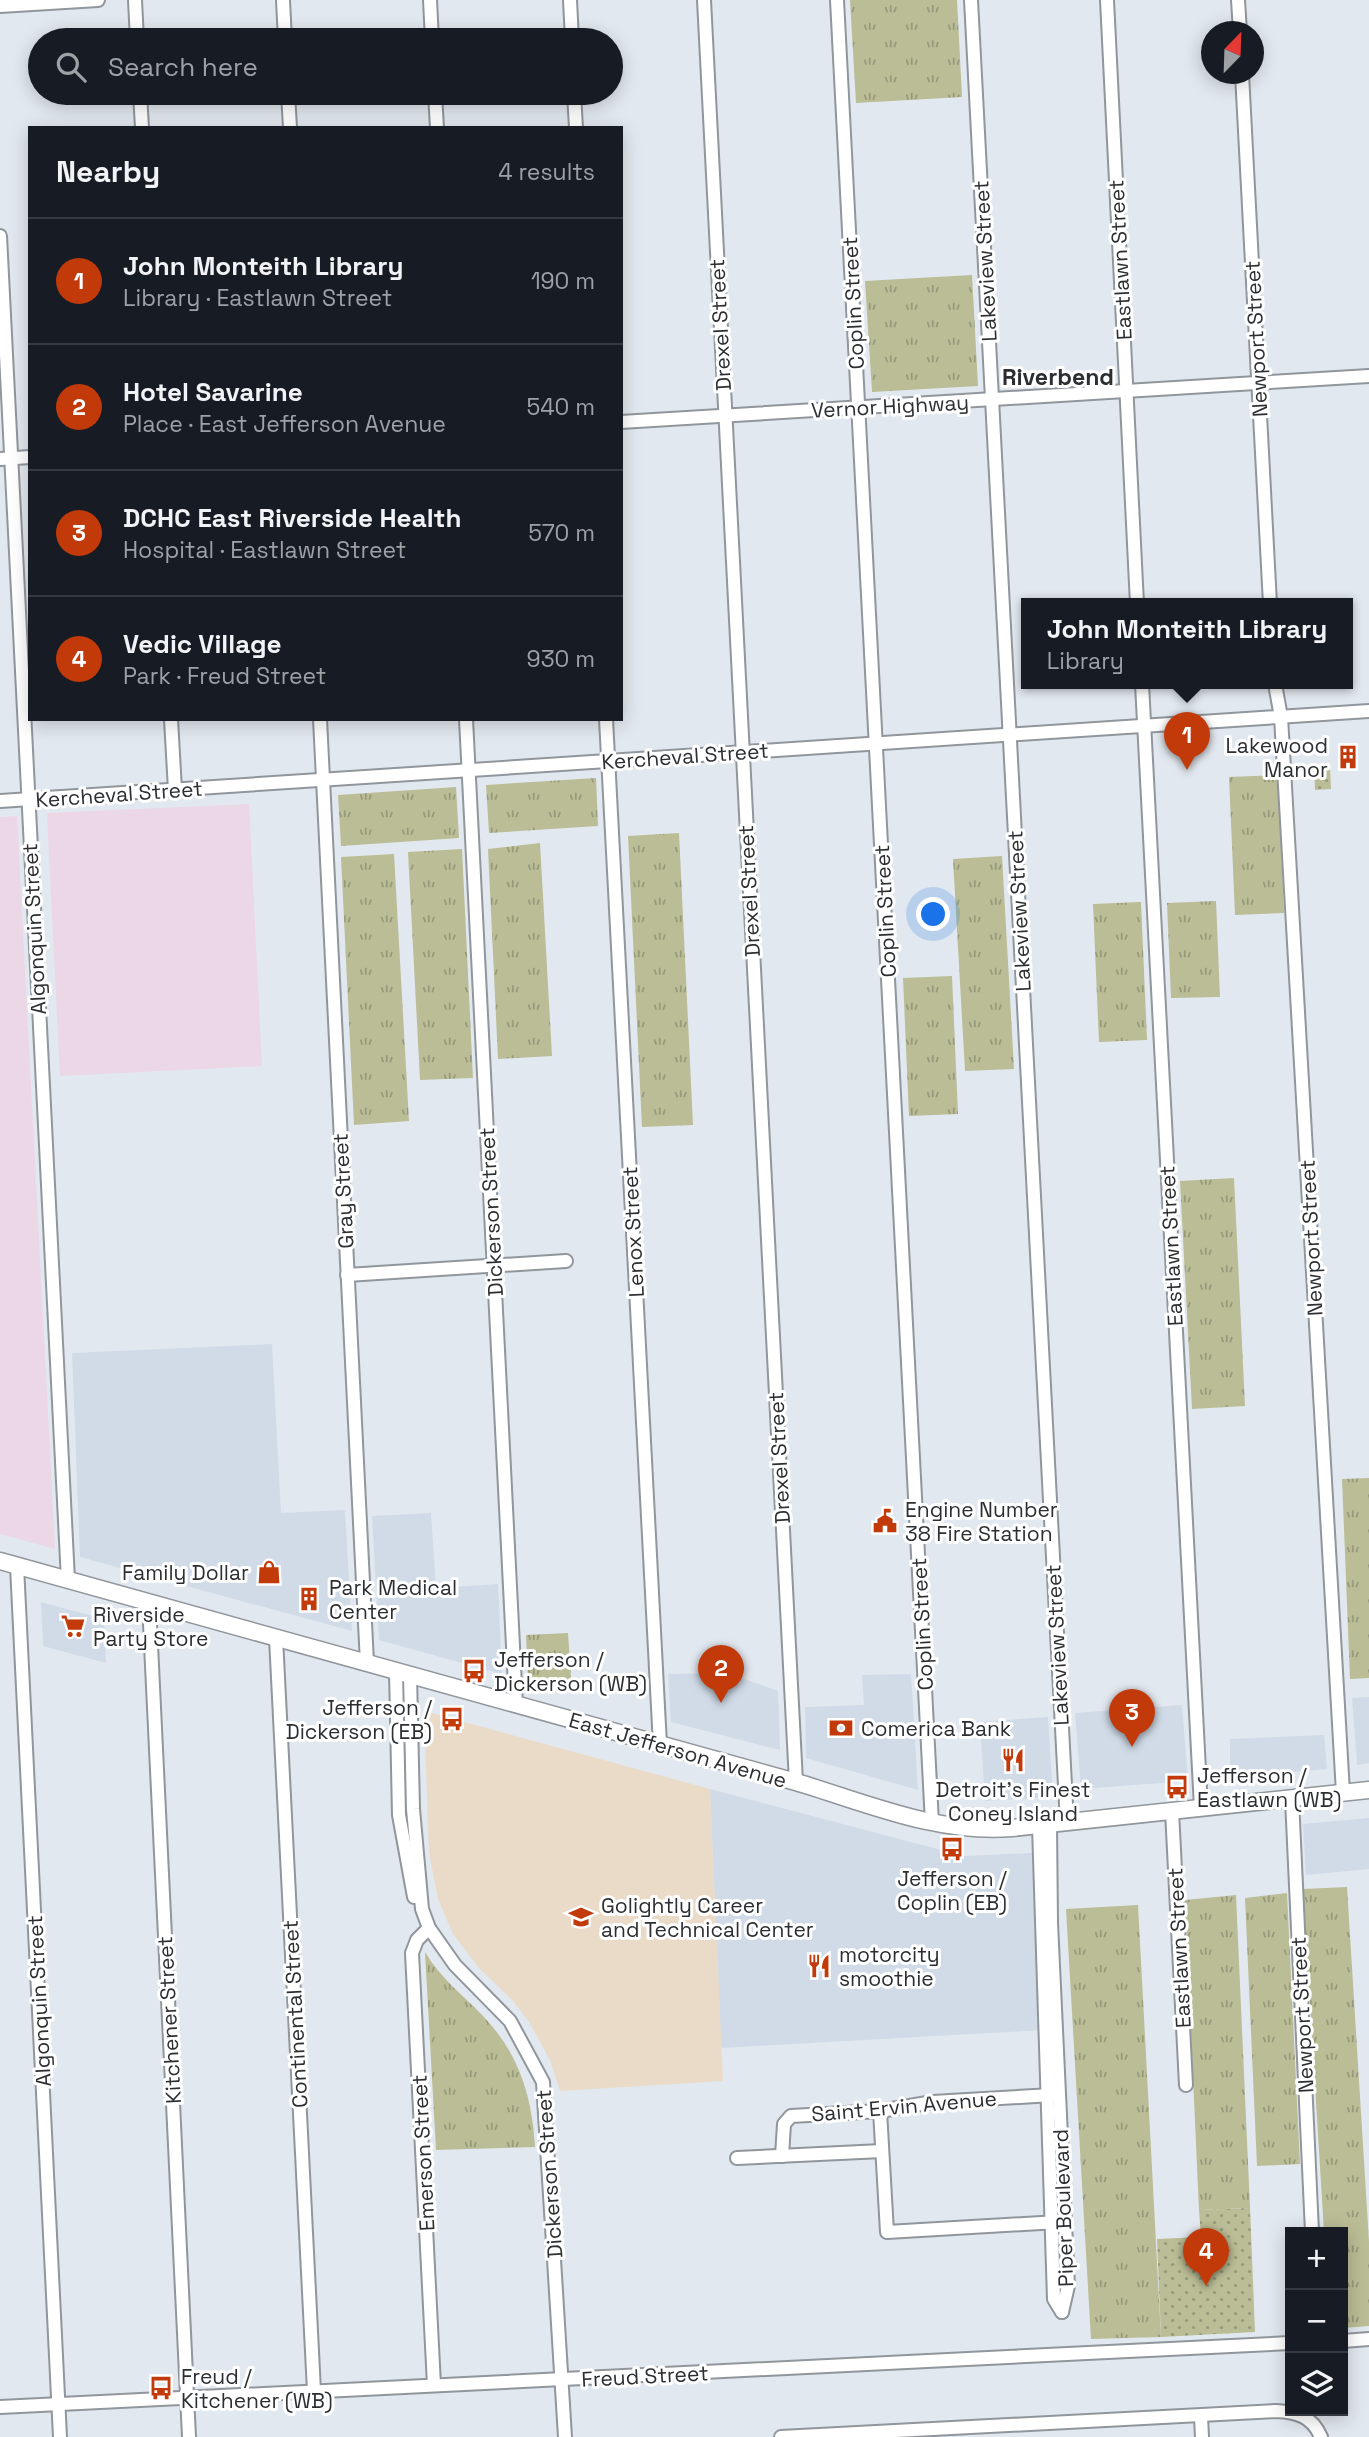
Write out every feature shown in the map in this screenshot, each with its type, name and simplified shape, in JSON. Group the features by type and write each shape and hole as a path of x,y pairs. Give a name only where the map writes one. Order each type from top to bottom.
{"main road":[{"name":"East Jefferson Avenue","path":"0,1561 932,1823 986,1830 1369,1790"}],"street":[{"path":"0,6 98,0"},
{"path":"135,0 136,28"},
{"path":"284,0 285,28"},
{"path":"430,0 431,28"},
{"path":"570,0 571,28"},
{"name":"Drexel Street","path":"704,0 796,1783"},
{"name":"Coplin Street","path":"837,0 932,1823"},
{"name":"Lakeview Street","path":"971,0 1009,735 1052,1824"},
{"name":"Eastlawn Street","path":"1107,0 1138,598"},
{"path":"1238,0 1239,21"},
{"name":"Newport Street","path":"1243,84 1270,598"},
{"path":"141,105 142,126"},
{"path":"289,105 290,126"},
{"path":"436,105 437,126"},
{"path":"575,105 576,126"},
{"name":"Algonquin Street","path":"0,236 5,459 28,799 68,1580"},
{"name":"Vernor Highway","path":"623,422 1369,376"},
{"path":"5,459 28,457"},
{"name":"Eastlawn Street","path":"1142,689 1201,1808"},
{"name":"Newport Street","path":"1276,689 1281,717 1343,1793"},
{"name":"Kercheval Street","path":"0,801 1369,711"},
{"path":"171,721 175,790"},
{"name":"Gray Street","path":"320,721 367,1663"},
{"name":"Dickerson Street","path":"466,721 516,1705"},
{"name":"Lenox Street","path":"606,721 660,1745"},
{"path":"346,1275 566,1261"},
{"name":"Algonquin Street","path":"18,1566 60,2437"},
{"name":"Kitchener Street","path":"149,1603 189,2437"},
{"name":"Continental Street","path":"276,1638 314,2391"},
{"name":"Dickerson Street","path":"403,1673 398,1815 412,1889 429,1928 455,1965 510,2021 543,2082 565,2437"},
{"name":"Newport Street","path":"1292,1798 1312,2227"},
{"name":"Eastlawn Street","path":"1172,1811 1186,2085"},
{"name":"Piper Boulevard","path":"1052,1824 1053,2095 1058,2222 1054,2299 1062,2312 1068,2286 1058,2222"},
{"name":"Emerson Street","path":"429,1928 417,1940 412,1953 434,2385"},
{"name":"Saint Ervin Avenue","path":"782,2156 784,2124 791,2116 880,2111 933,2102 1053,2095"},
{"path":"880,2111 887,2232 892,2234 1058,2222"},
{"path":"737,2158 882,2151"},
{"path":"1348,2341 1369,2339"},
{"name":"Freud Street","path":"0,2407 1285,2343"},
{"path":"781,2437 938,2433 1286,2412 1302,2415 1311,2422 1321,2437"},
{"path":"1201,2417 1202,2437"},
{"path":"1070,2423 1070,2437"}],"shaded area":[{"path":"249,804 262,1066 60,1076 47,813"},
{"path":"17,816 55,1549 0,1534 0,817"},
{"path":"272,1344 281,1513 345,1510 352,1631 80,1557 72,1353"},
{"path":"431,1513 436,1588 498,1584 502,1674 379,1640 372,1516"},
{"path":"41,1602 104,1619 106,1663 43,1646"},
{"path":"728,1673 778,1691 780,1750 671,1722 668,1674"},
{"path":"911,1674 918,1790 806,1758 805,1707 864,1705 862,1675"},
{"path":"1369,1697 1369,1763 1357,1765 1352,1698"},
{"path":"1182,1705 1188,1781 1081,1789 1075,1713"},
{"name":"Golightly Career and Technical Center","path":"424,1711 710,1789 723,2081 560,2091 550,2060 529,2022 513,2001 478,1967 453,1934 438,1899 429,1853"},
{"path":"1048,1717 1053,1797 985,1801 980,1722"},
{"path":"1324,1735 1327,1769 1230,1777 1230,1739"},
{"path":"710,1789 964,1856 1032,1853 1043,2030 721,2048"},
{"path":"1369,1818 1369,1869 1306,1875 1303,1824"}],"green space":[{"path":"850,0 957,0 962,97 856,103"},
{"path":"972,275 978,386 872,392 865,281"},
{"path":"1314,768 1330,768 1331,789 1315,790"},
{"path":"1278,775 1284,913 1235,915 1229,777"},
{"path":"596,778 598,826 489,833 486,785"},
{"path":"456,787 459,838 341,846 338,795"},
{"path":"679,833 693,1125 642,1127 628,836"},
{"path":"540,843 552,1056 498,1059 488,849"},
{"path":"462,849 473,1078 420,1080 408,852"},
{"path":"394,854 409,1121 354,1125 341,857"},
{"path":"1002,856 1014,1069 965,1071 953,859"},
{"path":"1216,901 1220,997 1171,998 1167,903"},
{"path":"1141,902 1147,1040 1099,1042 1093,904"},
{"path":"952,976 958,1114 909,1116 903,978"},
{"path":"1234,1178 1245,1406 1192,1409 1180,1181"},
{"path":"1369,1478 1369,1678 1350,1679 1342,1479"},
{"path":"568,1633 572,1692 528,1681 526,1635"},
{"path":"1347,1887 1369,2242 1369,2326 1348,2328 1348,2227 1324,2227 1303,1889"},
{"path":"1287,1893 1300,2164 1257,2166 1245,1898"},
{"path":"1236,1895 1250,2208 1199,2210 1185,1900"},
{"path":"1138,1905 1161,2337 1091,2339 1066,1909"},
{"path":"425,1952 444,1978 495,2029 505,2044 527,2093 535,2147 436,2150"},
{"path":"1250,2208 1255,2332 1161,2337 1157,2239 1201,2237 1199,2210"}],"place":[{"name":"Lakewood Manor","path":"1348,757"},
{"name":"John Monteith Library","path":"1187,770"},
{"name":"Engine Number 38 Fire Station","path":"885,1521"},
{"name":"Family Dollar","path":"269,1572"},
{"name":"Park Medical Center","path":"309,1599"},
{"name":"Riverside Party Store","path":"73,1626"},
{"name":"Jefferson / Dickerson (WB)","path":"474,1671"},
{"name":"Hotel Savarine","path":"721,1703"},
{"name":"Jefferson / Dickerson (EB)","path":"452,1719"},
{"name":"Comerica Bank","path":"841,1728"},
{"name":"DCHC East Riverside Health","path":"1132,1747"},
{"name":"Detroit's Finest Coney Island","path":"1013,1760"},
{"name":"Jefferson / Eastlawn (WB)","path":"1177,1787"},
{"name":"Jefferson / Coplin (EB)","path":"952,1849"},
{"name":"Golightly Career and Technical Center","path":"581,1917"},
{"name":"motorcity smoothie","path":"819,1966"},
{"name":"Vedic Village","path":"1206,2286"},
{"name":"Freud / Kitchener (WB)","path":"161,2388"}],"district":[{"name":"Riverbend","path":"1058,377"}]}
